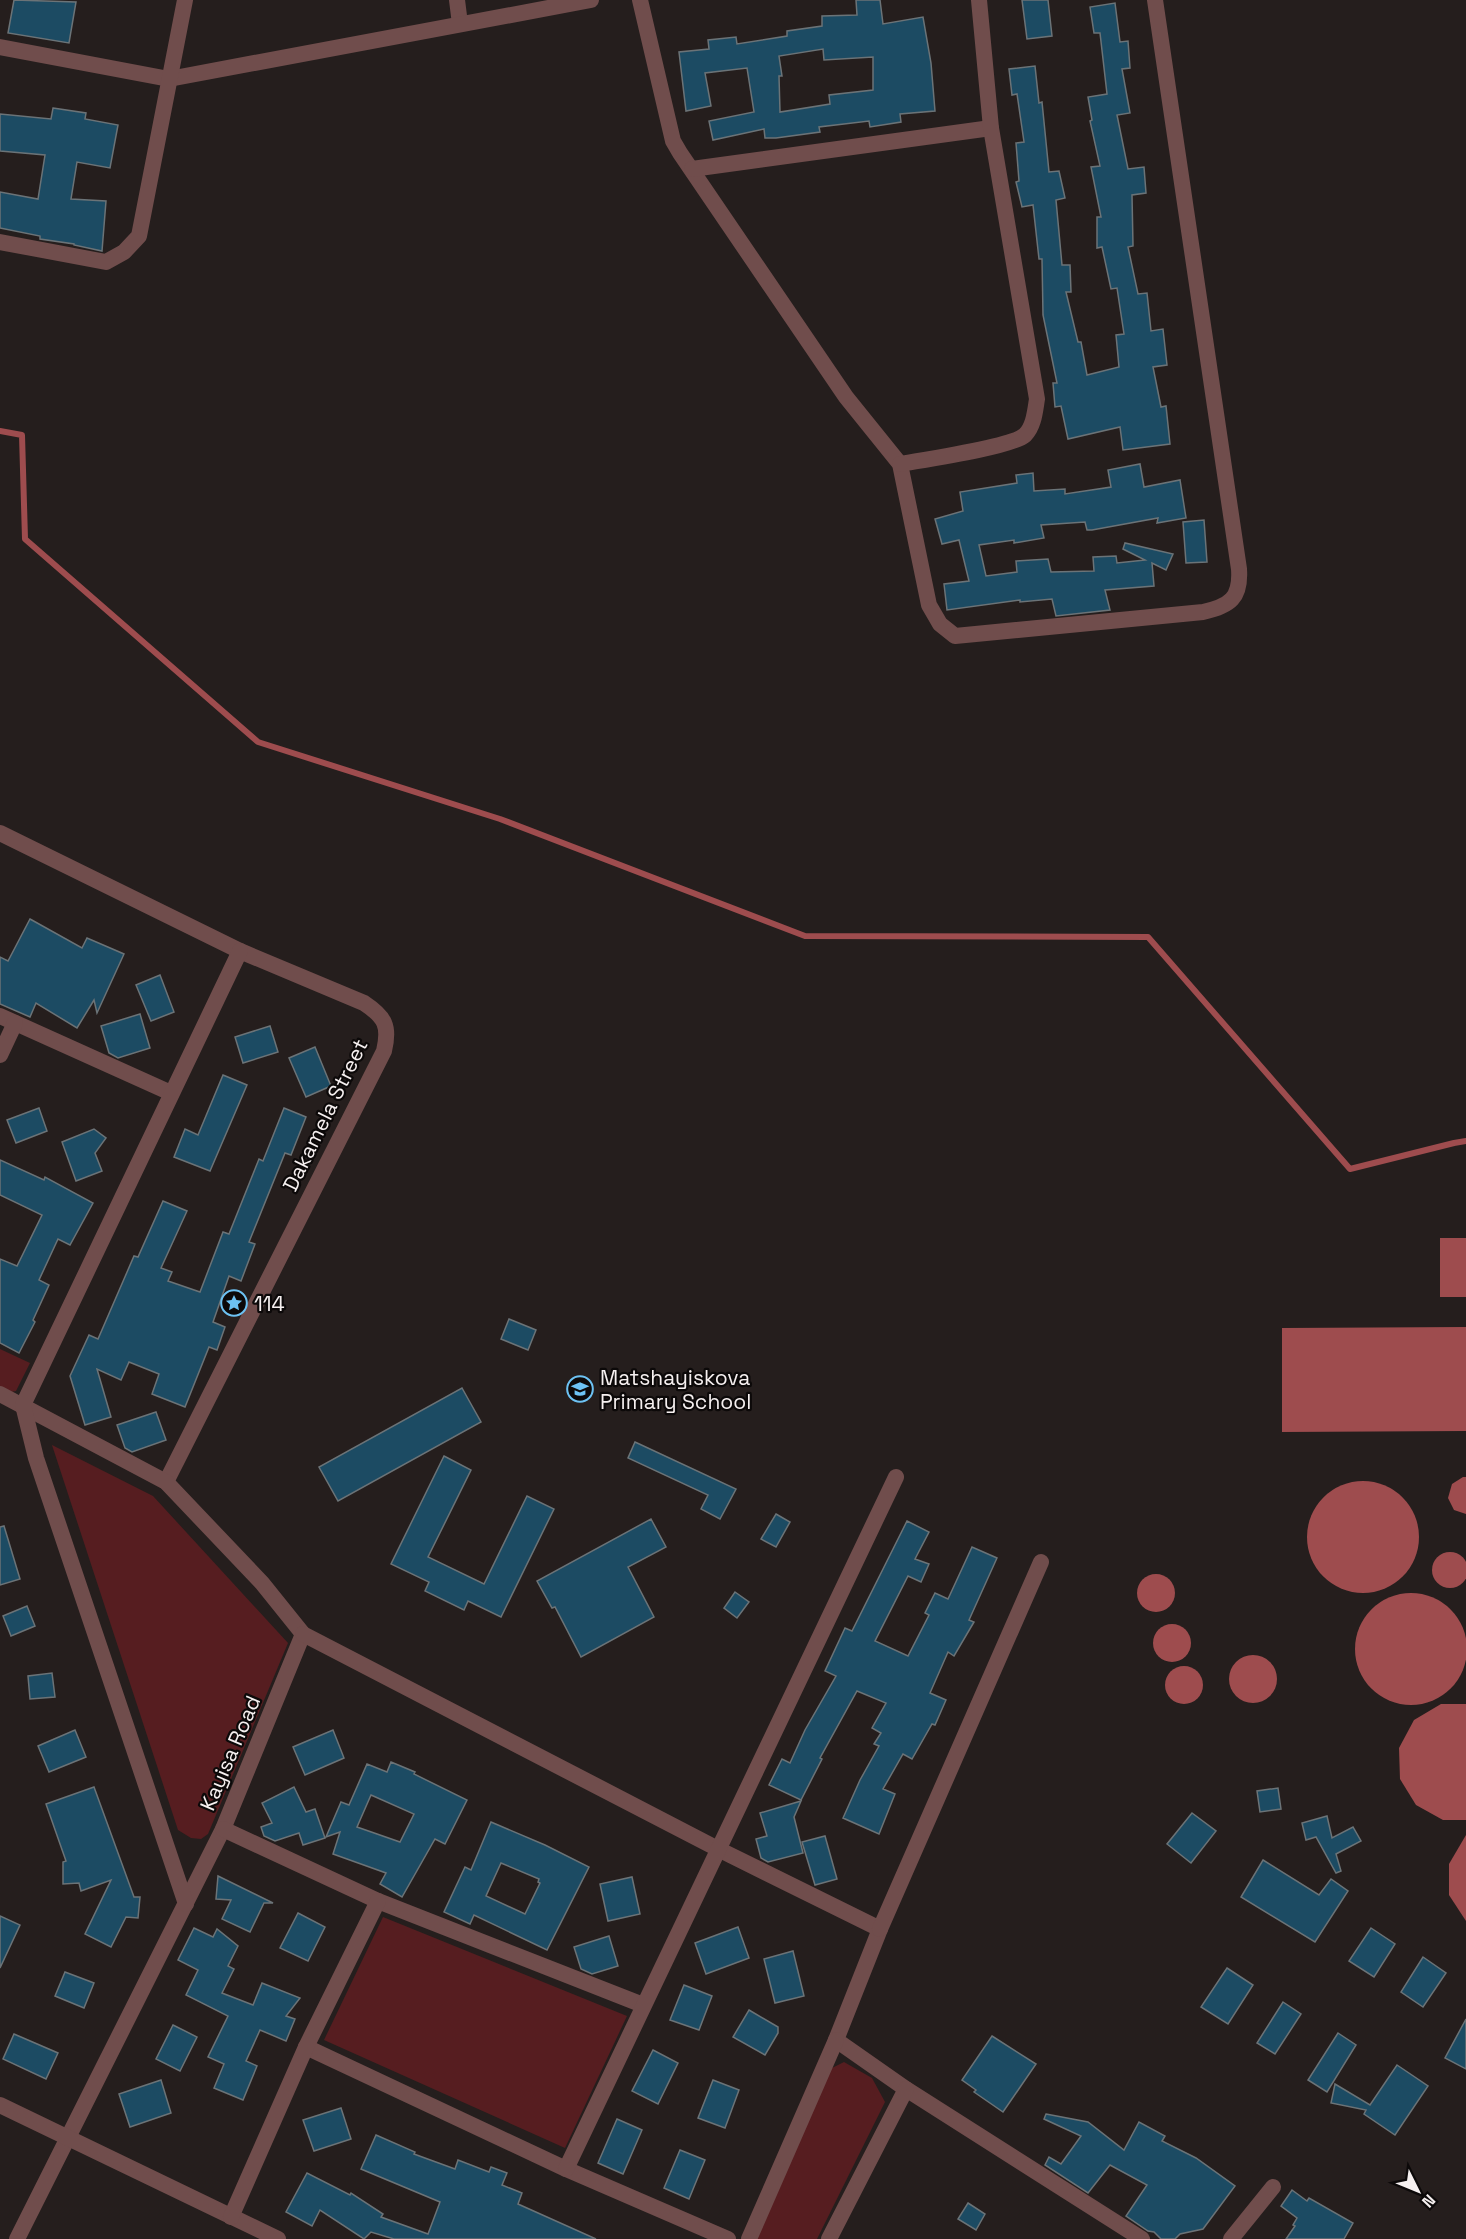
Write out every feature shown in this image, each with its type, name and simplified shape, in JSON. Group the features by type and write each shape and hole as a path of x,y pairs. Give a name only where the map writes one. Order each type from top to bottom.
{"street":[{"path":"0,242 106,262 133,245 139,236 185,0"},
{"path":"457,0 460,24"},
{"path":"0,47 169,79 591,0"},
{"path":"640,0 673,141 846,397 900,464 929,605 939,624 955,636 1203,612 1220,608 1234,598 1240,585 1155,0"},
{"path":"900,464 999,445 1024,436 1034,421 1036,399 990,128 979,0"},
{"path":"692,169 990,128"},
{"name":"Dakamela Street","path":"0,833 240,951 364,1003 377,1012 385,1024 388,1036 379,1061 166,1482"},
{"path":"186,1904 36,1458 23,1405 240,951"},
{"path":"0,1016 171,1093"},
{"path":"0,1055 15,1023"},
{"path":"0,1394 166,1482 261,1583 303,1634 718,1849 879,1929"},
{"path":"566,2169 896,1477"},
{"path":"749,2239 836,2040 879,1929 1041,1563"},
{"name":"Kayisa Road","path":"17,2239 223,1829 303,1634"},
{"path":"223,1829 378,1901 643,2005"},
{"path":"231,2217 306,2047 378,1901"},
{"path":"836,2040 906,2089 1142,2239"},
{"path":"306,2047 566,2169 728,2239"},
{"path":"829,2239 906,2089"},
{"path":"0,2105 231,2217 254,2234 278,2239"},
{"path":"1231,2239 1273,2187"}],"shaded area":[{"path":"1440,1238 1466,1238 1466,1297 1440,1297"},
{"path":"1466,1327 1466,1431 1282,1432 1282,1328"},
{"path":"0,1349 30,1363 16,1391 11,1392 0,1387"},
{"path":"52,1445 153,1496 288,1643 208,1834 201,1839 191,1838 178,1830"},
{"path":"1466,1477 1466,1514 1454,1510 1448,1498 1452,1484"},
{"path":"1363,1481 1384,1485 1403,1497 1415,1516 1419,1537 1415,1558 1403,1577 1384,1589 1363,1593 1342,1589 1323,1577 1311,1558 1307,1537 1311,1516 1323,1497 1342,1485"},
{"path":"1450,1552 1463,1557 1468,1570 1463,1583 1450,1588 1437,1583 1432,1570 1437,1557"},
{"path":"1156,1574 1169,1580 1175,1593 1169,1606 1156,1612 1143,1606 1137,1593 1143,1580"},
{"path":"1411,1593 1432,1597 1451,1609 1463,1628 1467,1649 1463,1670 1451,1689 1432,1701 1411,1705 1390,1701 1371,1689 1359,1670 1355,1649 1359,1628 1371,1609 1390,1597"},
{"path":"1172,1624 1185,1630 1191,1643 1185,1656 1172,1662 1159,1656 1153,1643 1159,1630"},
{"path":"1253,1655 1270,1662 1277,1679 1270,1696 1253,1703 1236,1696 1229,1679 1236,1662"},
{"path":"1184,1666 1197,1672 1203,1685 1197,1698 1184,1704 1171,1698 1165,1685 1171,1672"},
{"path":"1441,1704 1466,1704 1466,1820 1443,1820 1416,1805 1400,1779 1399,1748 1414,1720"},
{"path":"1466,1835 1466,1921 1449,1895 1449,1864"},
{"path":"383,1917 627,2016 565,2148 324,2040"},
{"path":"844,2062 872,2078 885,2102 817,2239 755,2239 830,2069"}],"building":[{"path":"14,0 76,2 69,43 8,33"},
{"path":"856,0 880,0 883,24 923,17 931,63 935,111 900,114 901,122 870,127 869,121 819,127 820,132 776,138 765,138 764,129 713,140 709,121 754,112 747,68 705,73 711,106 686,111 679,52 709,49 708,40 736,37 737,44 787,36 787,31 822,26 822,16 857,15","holes":["823,49 824,60 873,57 873,90 829,95 830,104 780,112 779,76 782,76 779,56"]},
{"path":"1022,0 1048,0 1052,36 1027,39"},
{"path":"1115,3 1120,42 1128,41 1130,68 1122,69 1130,113 1117,115 1128,169 1144,167 1146,193 1132,195 1133,246 1128,247 1138,294 1147,293 1151,331 1163,329 1167,365 1153,367 1161,407 1166,406 1170,444 1123,450 1120,427 1068,439 1061,406 1055,407 1053,383 1057,383 1043,315 1042,259 1039,259 1033,205 1022,207 1016,182 1019,181 1016,143 1024,142 1017,94 1012,95 1009,69 1035,66 1039,103 1042,102 1049,172 1059,171 1065,198 1056,200 1062,265 1070,265 1071,292 1066,292 1078,342 1081,342 1087,375 1119,367 1116,335 1124,334 1117,288 1111,289 1102,247 1097,248 1097,217 1101,217 1091,167 1100,166 1090,121 1092,120 1088,97 1107,94 1100,33 1094,33 1090,7"},
{"path":"53,108 86,113 85,119 118,125 110,168 77,162 71,199 106,201 102,251 40,239 40,236 0,228 0,192 38,199 45,155 0,151 0,114 51,119"},
{"path":"1140,464 1144,487 1180,480 1186,518 1157,523 1158,518 1092,530 1087,530 1085,522 1041,525 1044,538 979,545 986,576 1017,572 1016,561 1048,559 1051,572 1094,571 1093,557 1116,556 1117,563 1145,560 1123,549 1125,543 1173,554 1166,570 1152,563 1154,586 1105,590 1110,610 1056,616 1052,599 1020,602 1020,600 947,610 944,584 969,581 959,540 942,544 935,519 963,511 960,492 1017,483 1016,475 1033,473 1034,491 1065,489 1065,494 1111,487 1108,470"},
{"path":"1204,520 1207,562 1186,563 1183,522"},
{"path":"30,919 82,948 87,938 124,954 97,1013 94,1000 77,1028 36,1003 30,1017 0,1004 0,957 8,961"},
{"path":"160,975 174,1012 151,1021 136,985"},
{"path":"140,1014 150,1048 118,1058 109,1053 101,1026"},
{"path":"270,1026 278,1052 243,1063 235,1037"},
{"path":"315,1047 331,1086 306,1097 289,1058"},
{"path":"223,1075 247,1085 210,1171 174,1157 185,1129 198,1135"},
{"path":"39,1108 47,1131 16,1143 7,1120"},
{"path":"284,1108 306,1117 291,1155 285,1153 249,1242 255,1244 241,1281 229,1276 213,1322 225,1327 217,1350 209,1347 185,1407 152,1394 159,1374 129,1362 121,1380 97,1369 111,1417 85,1425 70,1376 89,1335 98,1339 134,1256 138,1257 163,1201 187,1211 161,1268 172,1272 168,1281 200,1292 223,1232 229,1234 259,1159 263,1161"},
{"path":"94,1129 106,1138 95,1153 102,1171 76,1181 62,1142"},
{"path":"0,1160 44,1180 45,1177 93,1203 70,1245 58,1239 39,1280 49,1285 33,1320 35,1322 19,1353 0,1343 0,1259 17,1266 42,1215 0,1195"},
{"path":"509,1319 536,1330 528,1350 501,1339"},
{"path":"462,1388 481,1422 338,1501 319,1467"},
{"path":"156,1412 166,1440 132,1452 125,1448 117,1425"},
{"path":"635,1442 736,1489 720,1519 701,1509 708,1495 628,1458"},
{"path":"444,1456 471,1470 428,1557 484,1584 527,1496 554,1509 501,1617 468,1601 464,1610 425,1591 429,1582 391,1564"},
{"path":"776,1514 790,1522 776,1547 761,1539"},
{"path":"651,1519 666,1547 628,1567 654,1617 581,1657 555,1607 552,1608 537,1581"},
{"path":"907,1521 929,1532 915,1559 929,1564 921,1582 908,1576 875,1641 908,1656 929,1615 925,1613 935,1593 948,1599 972,1547 997,1558 969,1620 974,1622 954,1656 948,1652 930,1693 946,1700 935,1725 932,1724 912,1759 903,1754 883,1789 895,1794 879,1834 843,1818 879,1746 874,1744 881,1733 872,1728 886,1703 857,1691 820,1758 822,1759 801,1800 769,1785 782,1759 790,1763 805,1730 836,1676 825,1671 845,1628 852,1631"},
{"path":"4,1526 20,1579 0,1585 0,1527"},
{"path":"735,1592 749,1602 737,1618 724,1608"},
{"path":"27,1606 35,1626 11,1636 3,1616"},
{"path":"52,1673 55,1697 30,1699 28,1676"},
{"path":"75,1730 86,1757 49,1772 38,1746"},
{"path":"333,1730 344,1758 305,1775 293,1747"},
{"path":"391,1762 467,1800 445,1844 435,1839 402,1897 380,1884 386,1873 333,1854 340,1832 326,1837 341,1802 349,1805 367,1764 387,1772","holes":["371,1795 414,1814 400,1842 357,1827"]},
{"path":"94,1787 134,1897 140,1897 138,1918 126,1917 111,1947 85,1934 111,1880 81,1891 79,1883 63,1884 63,1862 66,1861 46,1804"},
{"path":"294,1787 306,1812 315,1809 325,1838 303,1845 299,1833 275,1841 264,1836 261,1827 272,1823 262,1803"},
{"path":"1278,1788 1281,1809 1260,1812 1257,1791"},
{"path":"801,1801 794,1817 803,1853 768,1862 761,1858 756,1839 767,1836 760,1813"},
{"path":"1192,1813 1216,1831 1191,1863 1167,1844"},
{"path":"1327,1816 1332,1838 1353,1827 1361,1841 1336,1854 1341,1871 1336,1873 1316,1837 1306,1840 1302,1823"},
{"path":"491,1822 589,1867 547,1950 474,1915 470,1924 444,1912 465,1867 471,1870","holes":["501,1863 539,1879 540,1883 525,1914 486,1896"]},
{"path":"825,1836 837,1879 815,1885 802,1842"},
{"path":"1263,1860 1319,1895 1331,1879 1348,1891 1315,1942 1241,1897"},
{"path":"218,1876 273,1903 264,1903 250,1932 222,1919 231,1900 216,1899"},
{"path":"632,1877 640,1914 608,1921 600,1884"},
{"path":"298,1913 325,1927 308,1961 280,1948"},
{"path":"0,1916 20,1925 0,1968"},
{"path":"738,1927 749,1958 706,1974 695,1943"},
{"path":"194,1928 213,1937 217,1929 238,1946 228,1966 234,1969 222,1993 253,2005 262,1983 300,1998 286,2016 295,2019 286,2041 260,2030 246,2061 257,2066 243,2100 214,2088 224,2064 208,2057 228,2016 186,1995 198,1970 178,1960"},
{"path":"1371,1928 1395,1944 1374,1977 1349,1961"},
{"path":"609,1936 618,1966 592,1974 581,1969 574,1947"},
{"path":"793,1951 804,1996 775,2003 764,1959"},
{"path":"1423,1957 1446,1973 1423,2007 1401,1992"},
{"path":"1227,1968 1253,1985 1228,2024 1201,2007"},
{"path":"65,1972 94,1983 84,2008 55,1996"},
{"path":"684,1985 712,1996 699,2030 670,2020"},
{"path":"1283,2002 1301,2014 1275,2054 1257,2043"},
{"path":"749,2010 778,2027 778,2033 765,2055 733,2037"},
{"path":"1466,2019 1466,2069 1445,2058"},
{"path":"173,2025 197,2037 180,2071 156,2059"},
{"path":"1338,2033 1356,2045 1327,2092 1308,2080"},
{"path":"14,2034 58,2053 46,2079 3,2059"},
{"path":"992,2036 1036,2064 1003,2112 974,2092 976,2090 962,2080"},
{"path":"653,2050 678,2063 658,2104 632,2091"},
{"path":"1397,2065 1428,2086 1395,2135 1364,2114 1366,2110 1331,2103 1335,2084 1370,2105"},
{"path":"161,2080 171,2113 130,2127 119,2094"},
{"path":"713,2080 739,2090 725,2128 698,2118"},
{"path":"341,2108 351,2139 314,2151 303,2120"},
{"path":"1046,2114 1088,2122 1124,2150 1139,2122 1165,2136 1162,2141 1196,2158 1235,2186 1203,2229 1180,2234 1175,2239 1161,2239 1154,2232 1148,2231 1126,2216 1147,2185 1110,2165 1088,2193 1045,2165 1049,2157 1061,2164 1081,2136 1044,2119"},
{"path":"617,2119 642,2130 623,2174 598,2163"},
{"path":"376,2135 415,2152 414,2154 455,2169 458,2160 489,2172 491,2167 507,2173 502,2185 522,2193 518,2204 596,2239 394,2239 371,2232 364,2239 320,2210 312,2226 286,2212 307,2173 350,2195 351,2193 383,2214 381,2217 428,2234 440,2202 361,2169"},
{"path":"680,2150 705,2160 689,2199 664,2188"},
{"path":"1292,2190 1307,2201 1309,2198 1353,2223 1344,2239 1286,2239 1295,2226 1293,2225 1297,2218 1281,2206"},
{"path":"968,2203 985,2214 976,2230 958,2219"}],"waterway":[{"path":"0,431 22,435 25,539 258,742 500,819 805,936 1148,937 1350,1169 1466,1141"}],"place":[{"name":"114","path":"234,1303"},
{"name":"Matshayiskova Primary School","path":"580,1389"}]}
